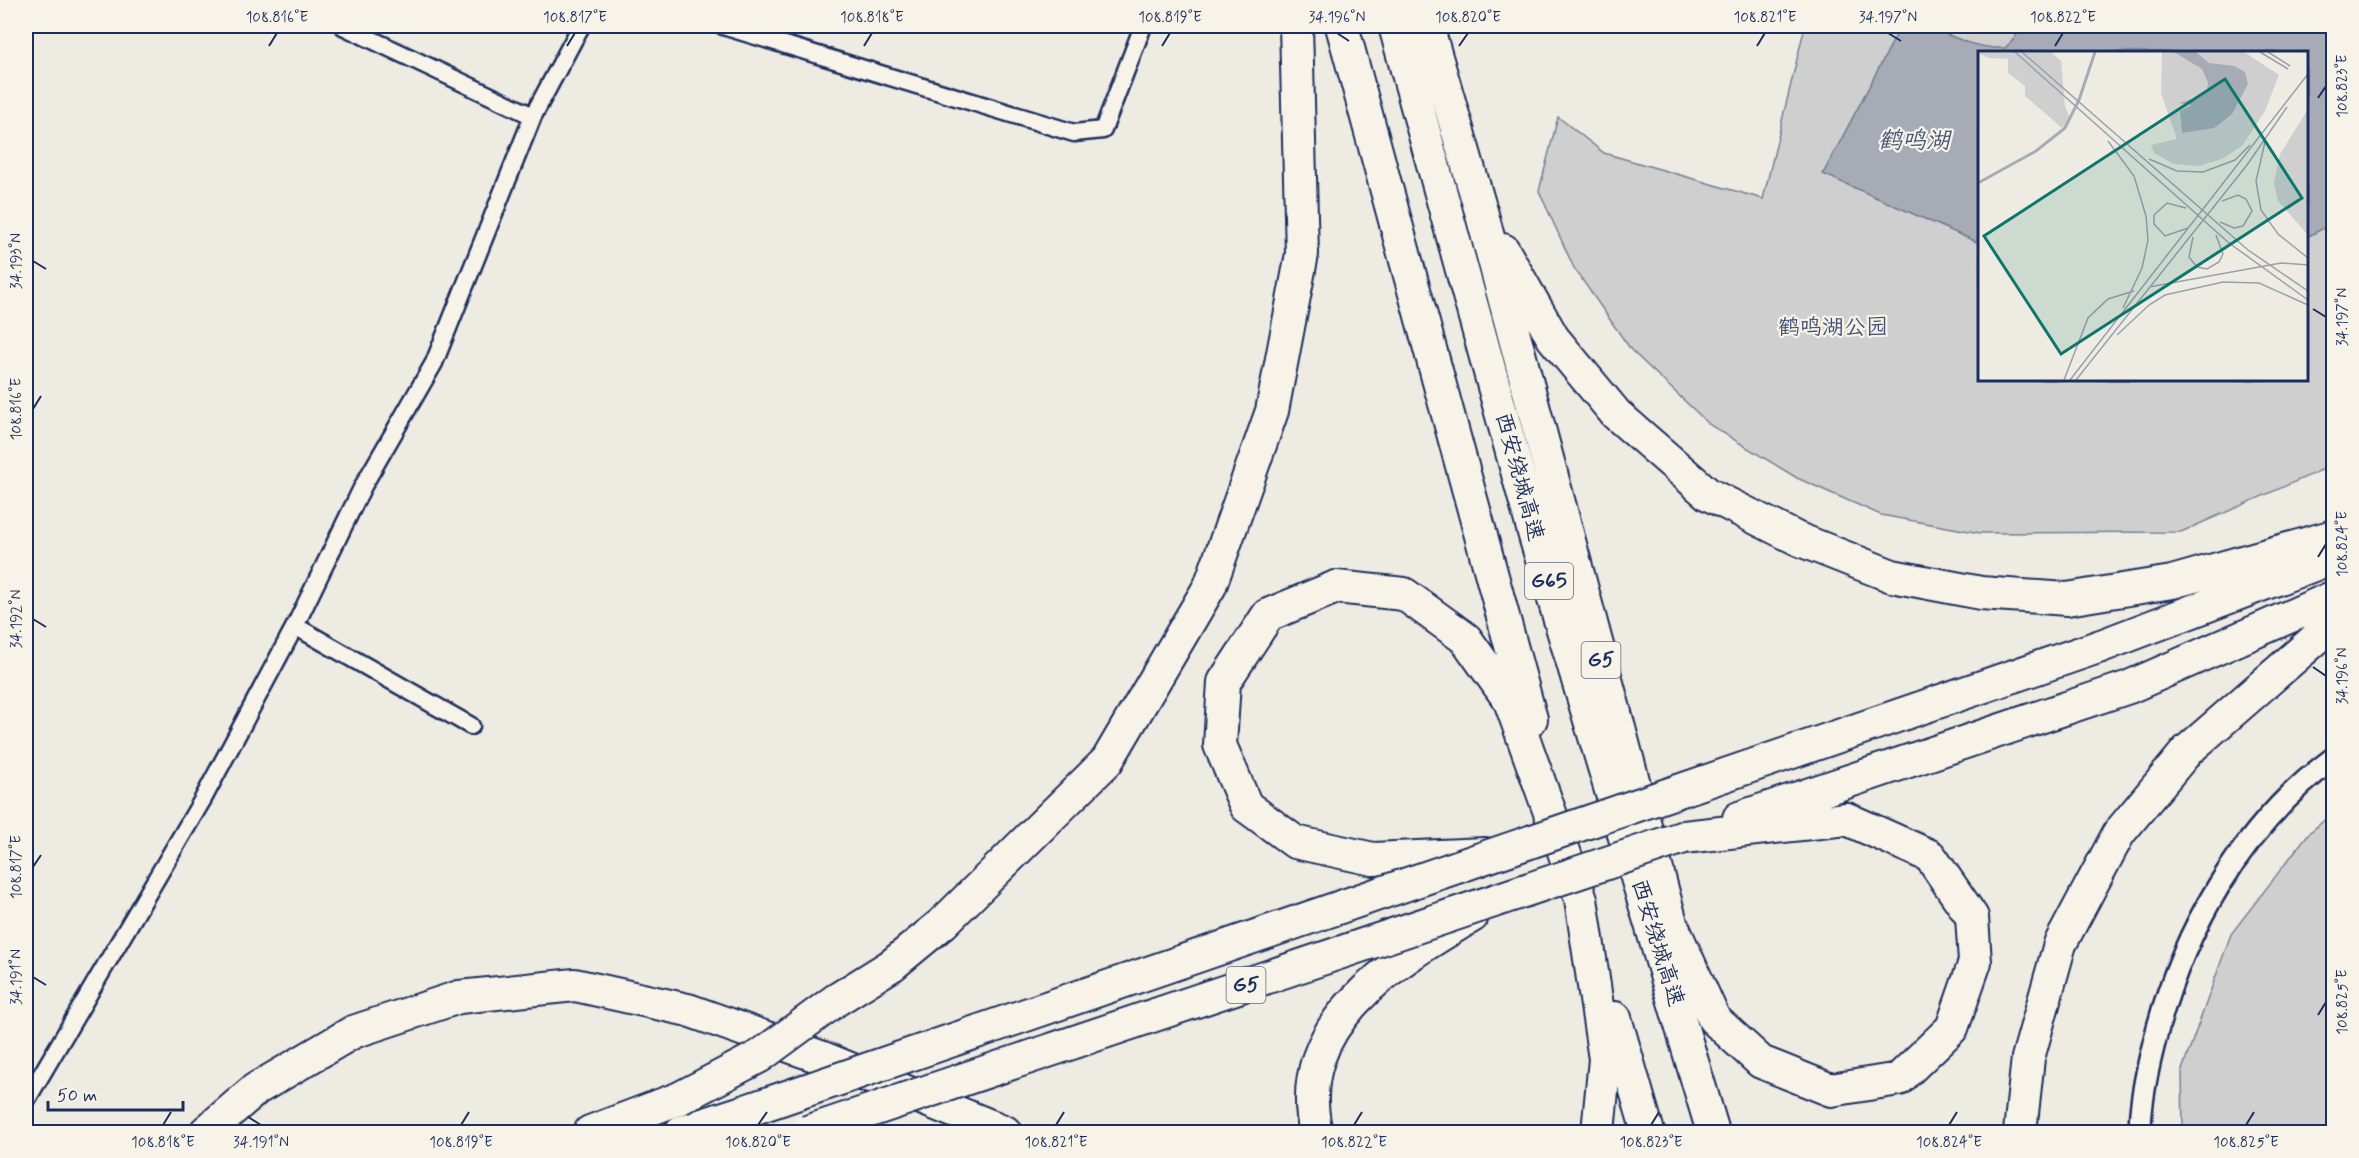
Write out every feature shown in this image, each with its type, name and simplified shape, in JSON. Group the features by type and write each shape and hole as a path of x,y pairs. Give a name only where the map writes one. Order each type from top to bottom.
{"highway":[{"path":"590,1132 680,1098 760,1056 836,1000 892,964 943,923 1107,761 1210,586 1272,411 1302,254 1296,26"},
{"name":"G65","path":"1342,26 1581,899 1648,1132"},
{"name":"西安绕城高速","path":"1395,26 1535,536 1713,1132"},
{"name":"G5","path":"807,1132 1500,899 1684,837 1847,819 1930,856 1972,916 1975,962 1952,1028 1899,1079 1831,1090 1761,1062 1714,1019 1671,923 1481,211 1427,26"},
{"path":"1481,211 1553,338 1616,414 1708,494 1798,539 1892,576 1981,593 2067,598 2172,582 2334,536"},
{"path":"681,1132 2102,646 2334,557"},
{"path":"1497,853 1373,859 1294,842 1246,806 1220,745 1224,682 1268,615 1336,587 1404,594 1466,639 1510,702 1581,899 1605,1059 1598,1132"},
{"path":"1684,837 2129,687 2334,597"},
{"path":"2020,1132 2028,1058 2060,944 2119,833 2187,751 2334,623"},
{"path":"1316,1132 1310,1108 1317,1061 1347,1007 1403,957 1500,899"},
{"path":"206,1132 256,1089 353,1032 459,997 575,986 688,1010 823,1058 1005,1132"}],"street":[{"path":"343,26 534,116"},
{"path":"26,1101 203,799 295,626 363,486 434,363 534,116 581,26"},
{"path":"723,26 1074,133 1103,130 1143,26"},
{"path":"295,626 471,726"},
{"path":"2140,1132 2146,1078 2164,1003 2189,937 2219,885 2262,826 2315,771 2334,758"}],"green space":[{"name":"鹤鸣湖公园","path":"1805,26 2333,26 2333,465 2181,532 1980,533 1881,515 1797,478 1710,425 1631,350 1574,268 1539,191 1558,117 1604,153 1763,199"},
{"path":"2333,813 2333,1132 2183,1132 2182,1070 2231,934 2309,833"}],"water":[{"name":"鹤鸣湖","path":"1901,26 1926,26 1984,47 2005,48 2014,39 2021,26 2333,26 2333,223 2308,236 2308,51 1978,51 1978,243 1823,174"}]}
